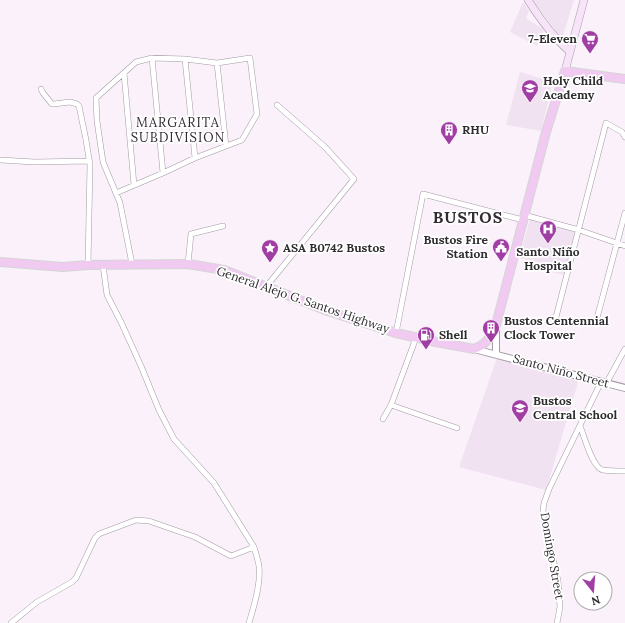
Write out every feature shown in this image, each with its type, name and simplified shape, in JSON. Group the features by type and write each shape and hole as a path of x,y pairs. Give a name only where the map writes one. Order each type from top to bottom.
{"main road":[{"path":"528,0 555,37 570,52"},
{"path":"474,349 480,347 488,339 496,325 546,132 584,0"},
{"path":"564,71 625,79"},
{"name":"General Alejo G. Santos Highway","path":"0,262 63,267 88,264 188,264 224,270 328,312 396,333 474,349"}],"street":[{"path":"152,58 163,173"},
{"path":"116,193 195,158 242,140 257,114 250,58 217,63 185,58 152,58 136,62 96,98 97,121 103,162 120,203 132,264"},
{"path":"185,58 195,158"},
{"path":"217,63 226,146"},
{"path":"124,73 134,185"},
{"path":"41,89 52,104 70,102 79,106 89,162 88,264"},
{"path":"266,287 354,179 325,147 277,104"},
{"path":"556,317 606,123 622,132 625,137"},
{"path":"0,160 34,162 89,162"},
{"path":"396,333 423,194 579,230 625,246"},
{"path":"597,318 625,214"},
{"path":"188,264 191,234 224,226"},
{"path":"102,264 106,295 121,322 159,410 174,440 214,483 254,548 258,558 258,585 249,623"},
{"name":"Santo Niño Street","path":"496,325 496,354"},
{"path":"383,418 391,405 416,337"},
{"name":"Santo Niño Street","path":"474,349 625,388"},
{"name":"Domingo Street","path":"557,623 560,607 558,581 543,510 544,503 560,464 580,426 604,383 625,350"},
{"path":"391,405 457,428"},
{"path":"580,426 595,464 602,470 625,471"},
{"path":"11,623 36,602 72,582 76,578 95,538 99,534 136,520 149,521 195,537 231,556 254,548"}],"shaded area":[{"path":"532,0 574,0 562,39"},
{"path":"523,2 529,11 526,18 544,30 537,46 510,32"},
{"name":"Holy Child Academy","path":"520,72 553,82 541,131 506,125"},
{"name":"Santo Niño Hospital","path":"530,219 576,232 564,275 544,270 546,264 519,258"},
{"name":"Bustos Central School","path":"497,358 579,379 546,490 459,467"}],"place":[{"name":"7-Eleven","path":"590,54"},
{"name":"Holy Child Academy","path":"530,103"},
{"name":"RHU","path":"449,145"},
{"name":"Santo Niño Hospital","path":"548,244"},
{"name":"Bustos Fire Station","path":"501,262"},
{"name":"ASA B0742 Bustos","path":"270,263"},
{"name":"Bustos Centennial Clock Tower","path":"491,343"},
{"name":"Shell","path":"426,350"},
{"name":"Bustos Central School","path":"520,423"}],"district":[{"name":"MARGARITA SUBDIVISION","path":"178,130"},
{"name":"BUSTOS","path":"468,217"}]}
